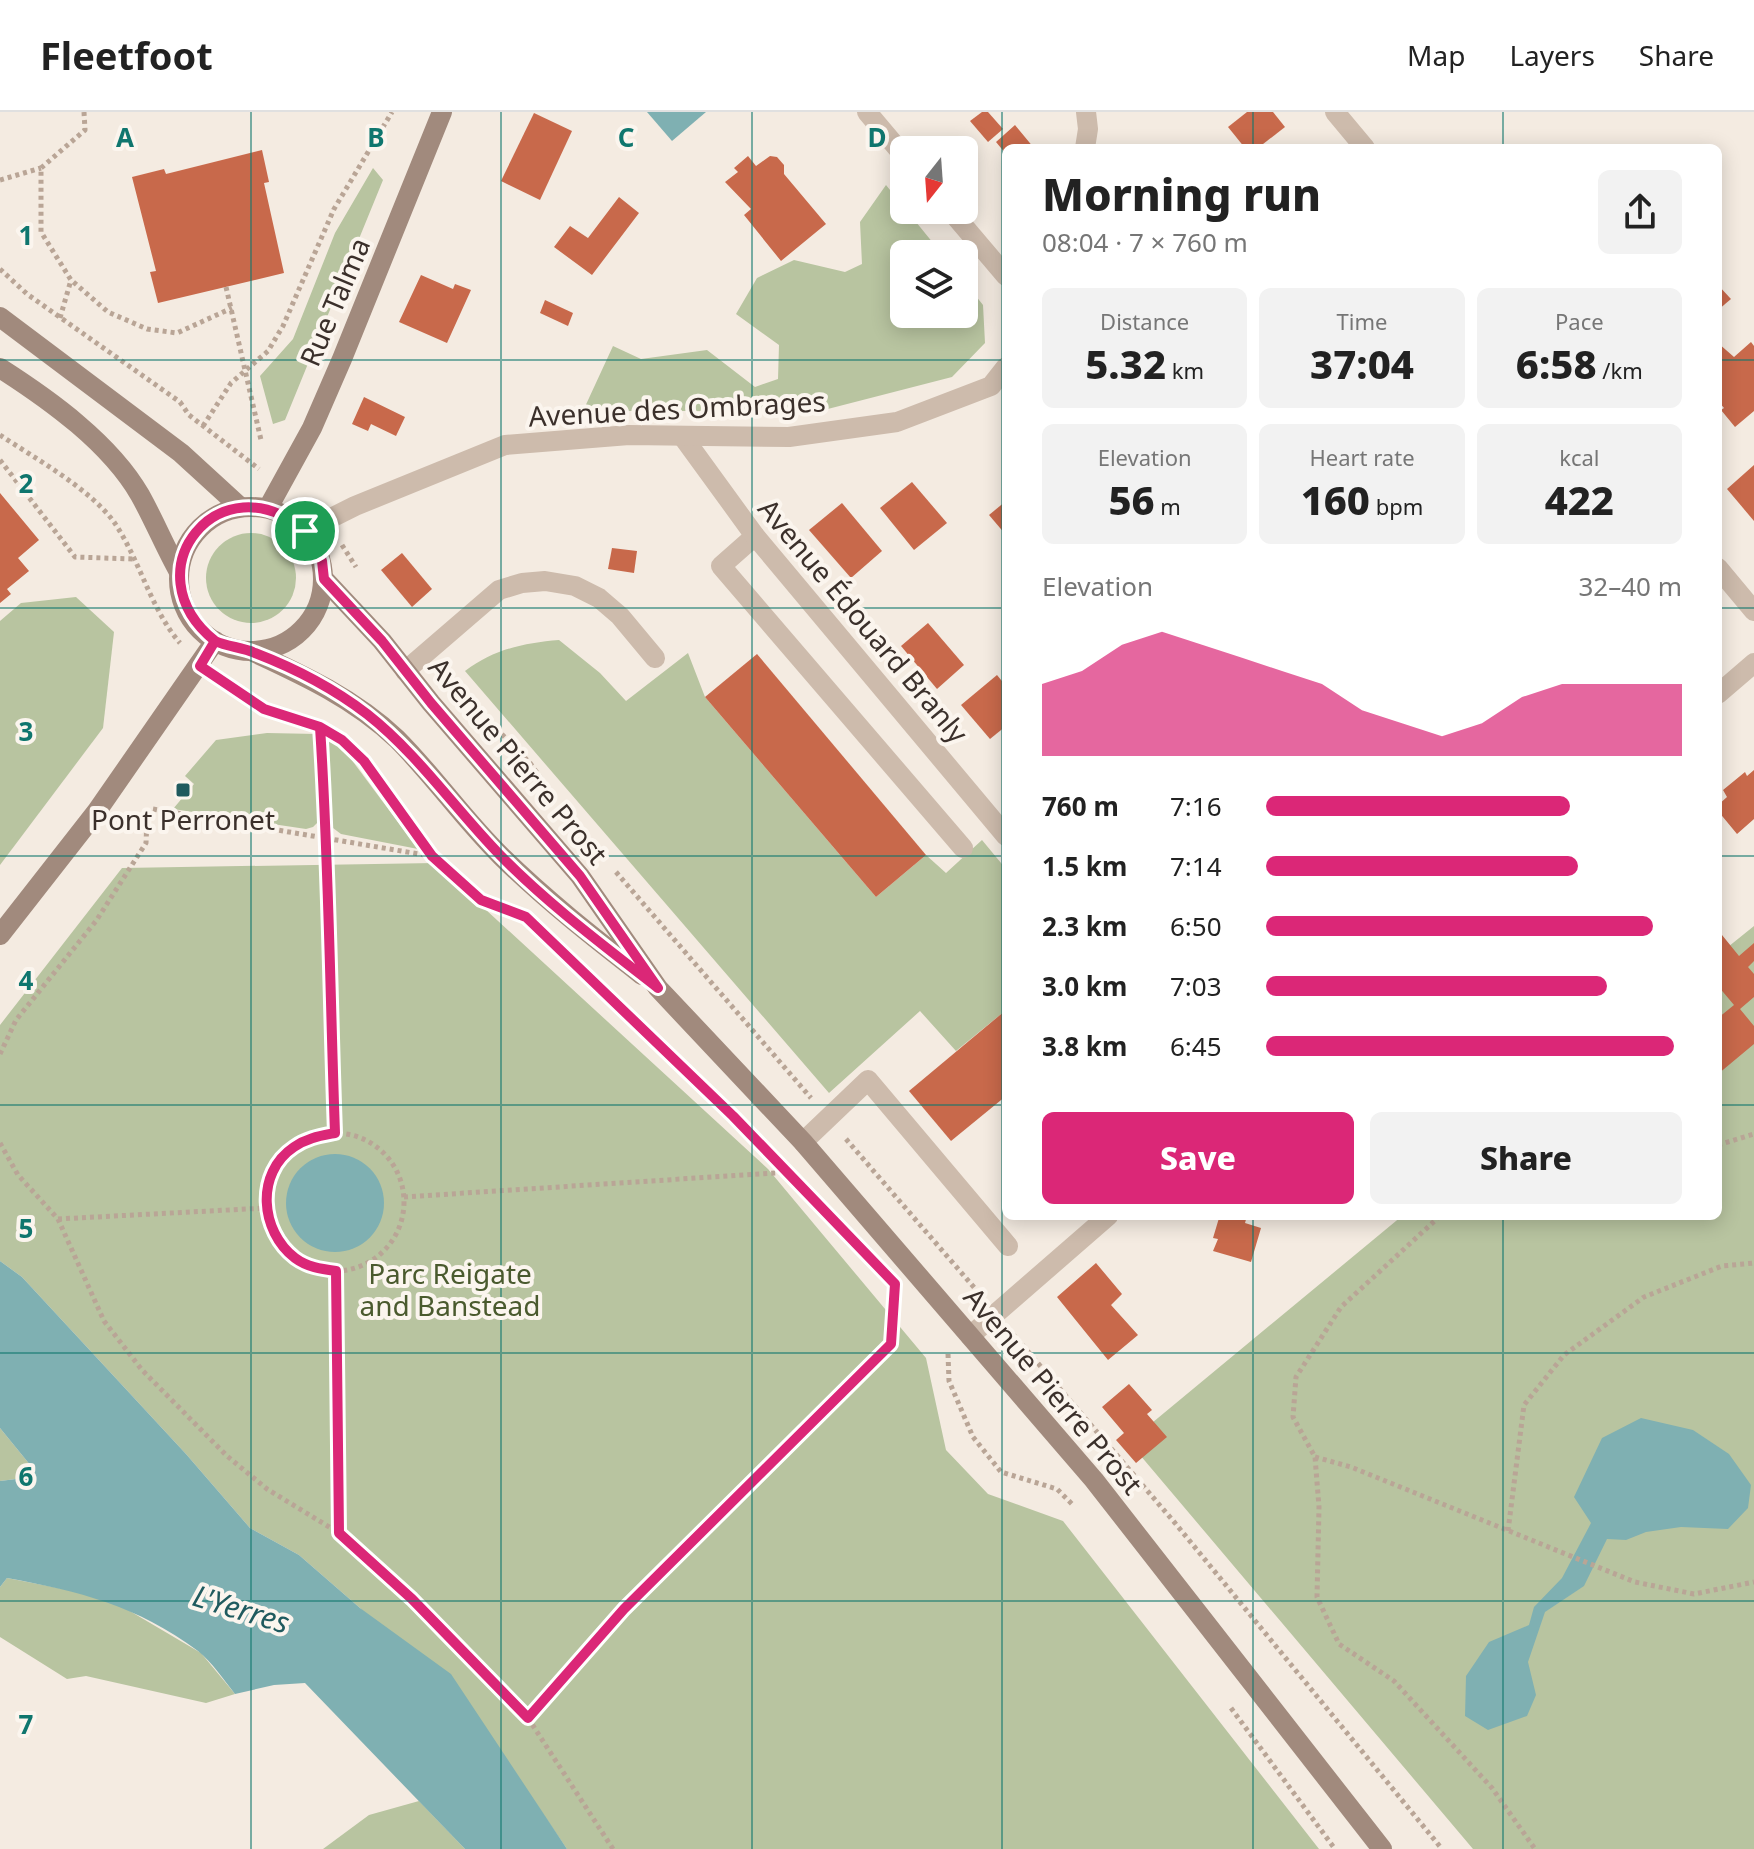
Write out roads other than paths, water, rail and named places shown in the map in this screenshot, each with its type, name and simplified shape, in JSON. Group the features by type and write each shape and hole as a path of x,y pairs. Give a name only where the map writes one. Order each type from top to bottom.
{"main road":[{"name":"Rue Talma","path":"268,508 312,428 442,112"},
{"path":"0,317 181,453 240,507"},
{"path":"0,368 33,389 86,431 119,467 139,494 179,572"},
{"path":"240,507 268,508 289,517 315,545 322,561 324,579 317,610 296,635 283,644 251,651 226,646 199,628 187,612 180,592 179,572 185,549 198,529 217,515 240,507"},
{"name":"Avenue Pierre Prost","path":"324,579 382,641 580,876 658,988 803,1142 1094,1480 1382,1849"},
{"path":"0,935 97,811 215,641"},
{"name":"Avenue Pierre Prost","path":"251,651 306,676 366,713 397,739 499,854 552,905 658,988"}],"street":[{"path":"867,112 890,139"},
{"path":"1086,112 1086,144"},
{"path":"1335,112 1362,144"},
{"path":"962,224 1002,271"},
{"name":"Avenue des Ombrages","path":"305,531 355,506 505,445 629,435 789,437 897,422 991,386 1002,372"},
{"name":"Avenue Édouard Branly","path":"683,437 755,536 1002,831"},
{"path":"755,536 721,566 963,848"},
{"path":"1722,573 1754,611"},
{"path":"405,671 499,590 522,583 545,581 575,586 599,598 620,616 655,658"},
{"path":"1722,691 1754,663"},
{"path":"803,1142 868,1080 1008,1246"},
{"path":"970,1336 1103,1220"}],"water":[{"path":"647,112 706,112 672,141"},
{"path":"335,1154 354,1158 370,1168 380,1184 384,1203 380,1222 370,1238 354,1248 335,1252 316,1248 300,1238 290,1222 286,1203 290,1184 300,1168 316,1158"},
{"name":"L'Yerres","path":"0,1261 22,1277 250,1528 299,1555 360,1608 451,1674 567,1849 465,1849 305,1683 274,1685 235,1694 198,1651 130,1611 84,1595 7,1578 0,1587 0,1481 24,1478 31,1466 0,1428"},
{"path":"1641,1418 1693,1430 1729,1454 1751,1485 1748,1508 1728,1529 1681,1527 1646,1532 1626,1540 1607,1539 1584,1586 1545,1612 1528,1662 1536,1695 1527,1716 1488,1730 1465,1716 1466,1676 1489,1642 1529,1625 1534,1607 1562,1578 1591,1523 1574,1497 1602,1438"}],"place":[{"name":"Pont Perronet","path":"183,790"}],"park label":[{"name":"Parc Reigate and Banstead","path":"450,1290"}]}
